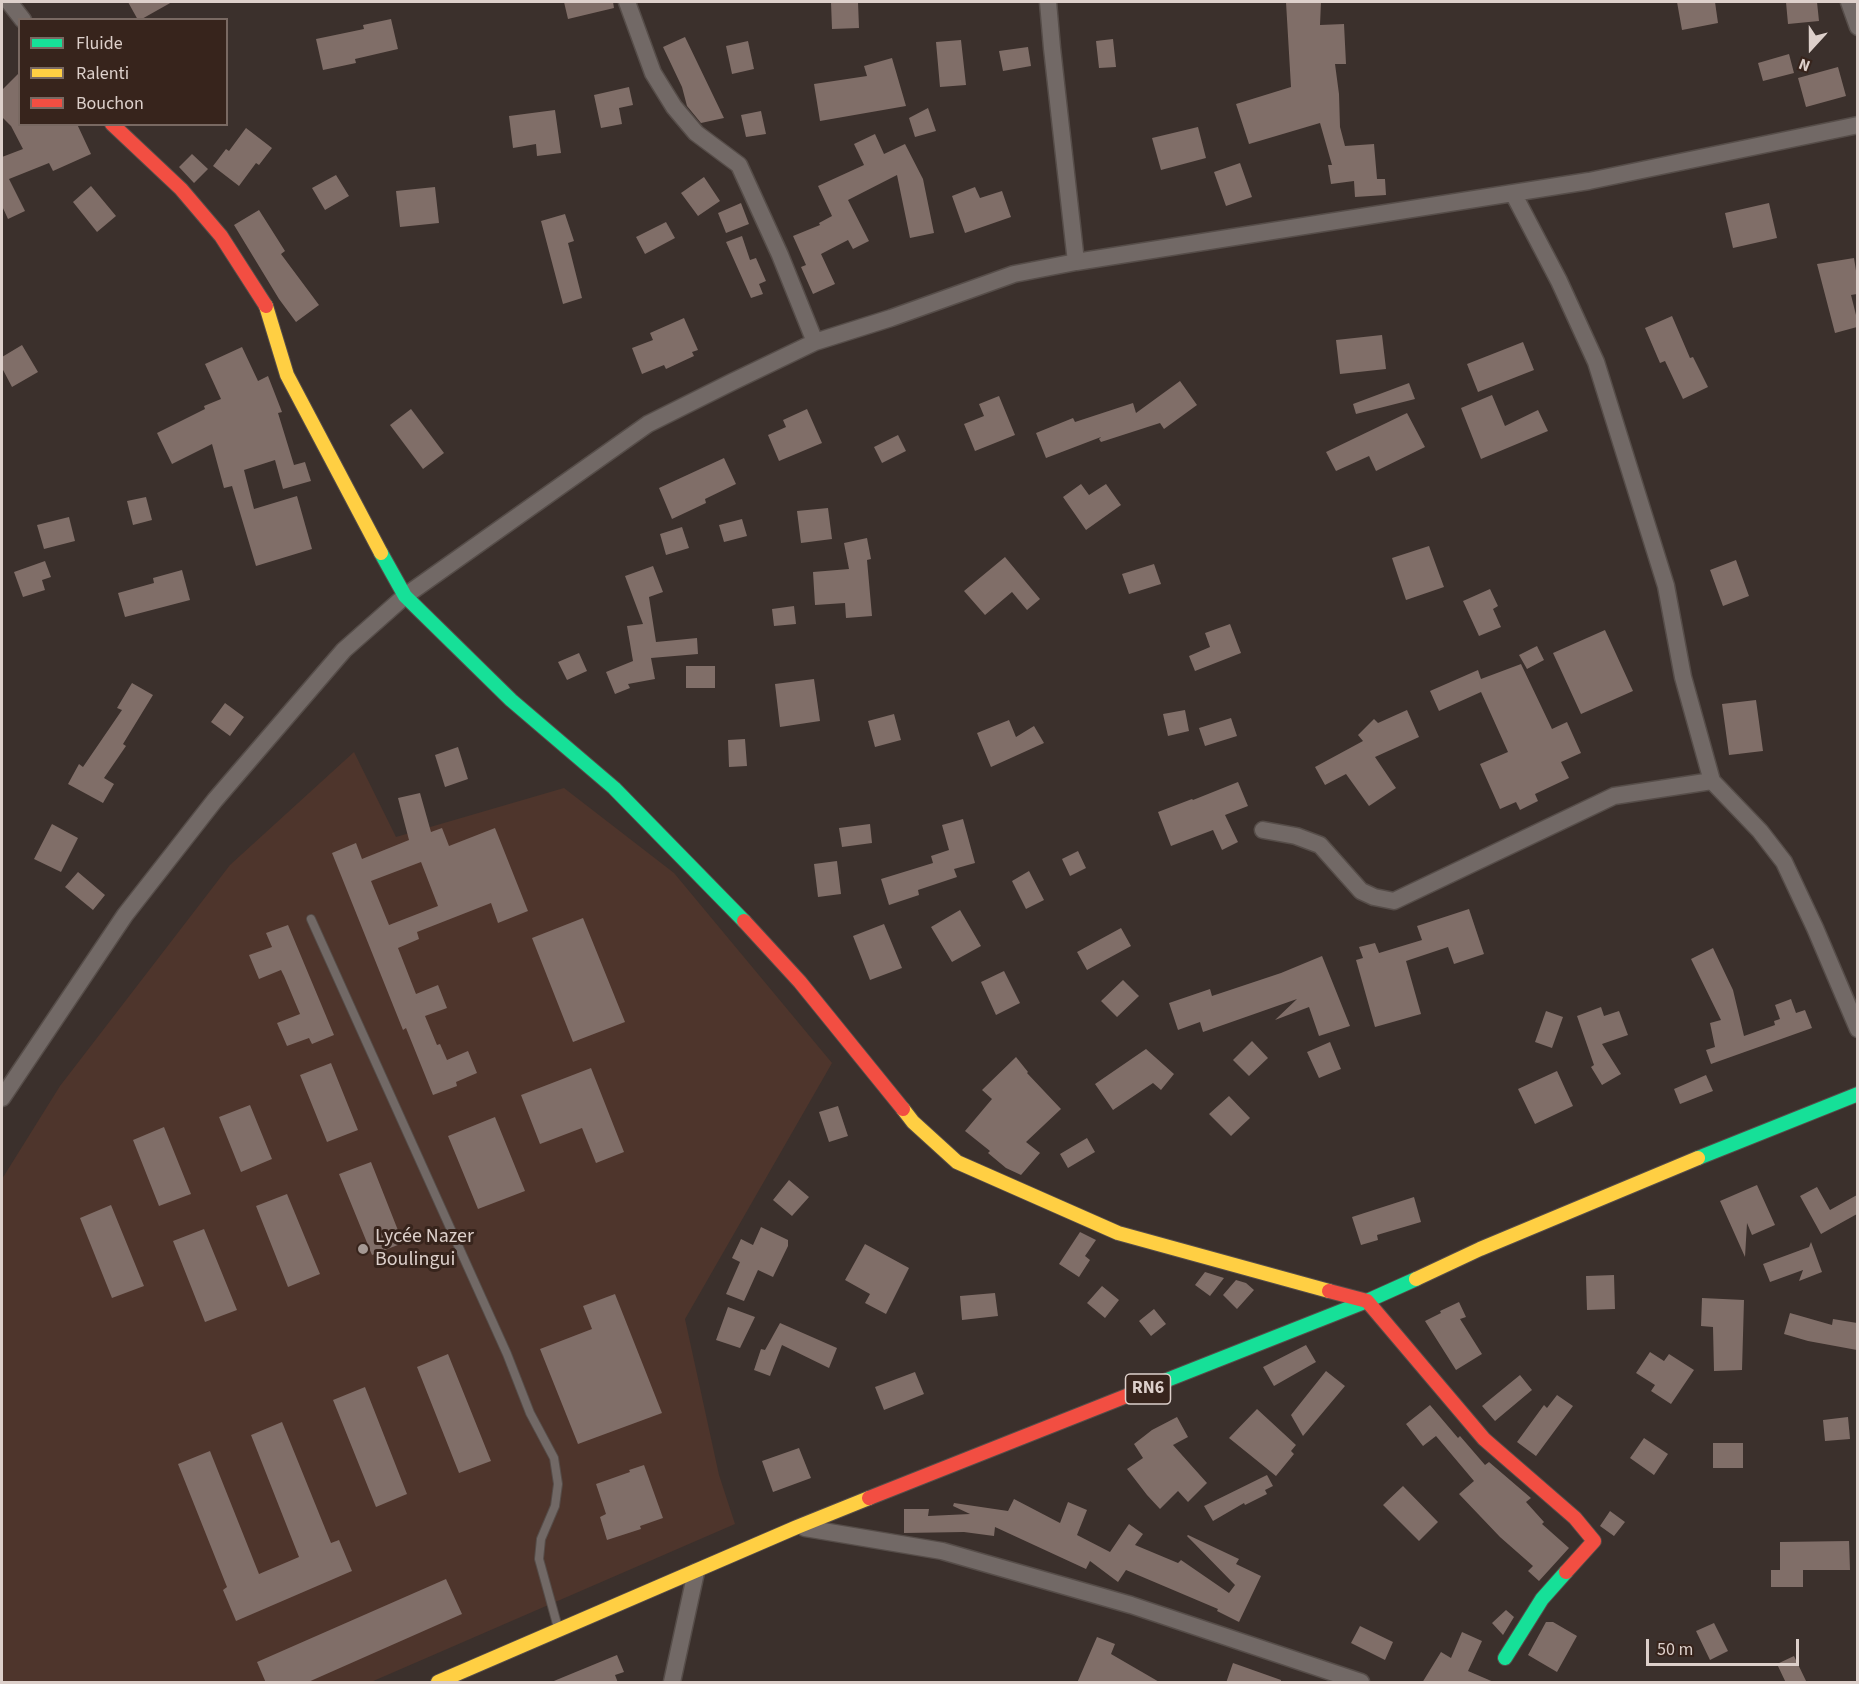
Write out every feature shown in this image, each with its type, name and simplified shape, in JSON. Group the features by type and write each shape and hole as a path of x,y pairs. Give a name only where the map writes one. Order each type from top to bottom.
{"main road":[{"path":"114,126 181,189 221,236 265,301 287,375 405,596 511,700 614,788 715,889 800,982 913,1122 957,1161 1118,1233 1367,1300 1484,1439 1575,1518 1594,1541 1542,1599 1504,1658"},
{"name":"RN6","path":"438,1683 797,1527 1367,1300 1479,1249 1857,1094"}],"street":[{"path":"9,2 21,18"},
{"path":"627,2 653,73 674,107 696,133 739,165 780,255 815,342"},
{"path":"1048,2 1076,262"},
{"path":"1849,2 1857,27"},
{"path":"2,1098 125,915 215,800 344,650 405,596 648,424 815,342 891,318 1014,274 1076,262 1589,181 1857,125"},
{"path":"1513,193 1559,281 1596,362 1665,586 1685,686 1712,781 1760,831 1784,862 1815,928 1857,1029"},
{"path":"1263,831 1296,836 1320,845 1361,891 1374,897 1394,901 1614,796 1712,781"},
{"path":"797,1527 942,1551 1131,1605 1360,1683"},
{"path":"672,1683 696,1572"}],"lane":[{"path":"311,919 507,1354 530,1413 554,1458 558,1484 555,1506 541,1539 540,1559 559,1630"}],"shaded area":[{"name":"Lycée Nazer Boulingui","path":"354,752 396,837 564,788 674,873 832,1063 685,1319 719,1475 735,1524 371,1682 2,1682 2,1179 60,1086 230,865"}],"building":[{"path":"128,2 172,2 144,18 137,18"},
{"path":"564,2 613,2 614,8 568,19"},
{"path":"831,2 858,2 859,28 832,29"},
{"path":"1286,2 1321,2 1320,25 1344,24 1346,64 1335,64 1340,127 1345,146 1374,144 1377,179 1385,179 1386,195 1355,197 1354,181 1331,184 1328,165 1332,165 1320,123 1249,144 1236,104 1291,87"},
{"path":"1677,2 1715,2 1718,23 1682,30"},
{"path":"1786,2 1817,2 1819,21 1788,24"},
{"path":"391,19 398,49 355,59 356,63 323,70 316,39 364,29 363,25"},
{"path":"685,37 724,118 701,123 687,106 682,87 663,47"},
{"path":"1113,39 1116,67 1099,68 1096,41"},
{"path":"961,40 966,85 940,87 936,42"},
{"path":"748,41 754,69 732,74 726,46"},
{"path":"1028,47 1031,66 1003,71 999,51"},
{"path":"1789,54 1794,73 1763,81 1758,63"},
{"path":"892,58 906,106 820,121 814,84 867,76 864,66"},
{"path":"1838,67 1846,96 1806,107 1798,78"},
{"path":"18,74 18,126 78,126 91,154 53,171 49,163 9,179 25,211 8,219 2,206 2,157 23,149 11,126 2,117 2,90"},
{"path":"629,87 633,105 619,108 622,124 601,128 594,95"},
{"path":"928,108 936,131 915,137 909,118"},
{"path":"555,110 561,153 537,156 536,144 513,148 509,116"},
{"path":"761,111 766,134 746,137 741,115"},
{"path":"1198,127 1206,158 1161,170 1152,138"},
{"path":"246,128 272,148 259,165 256,163 239,186 213,166 226,149 229,151"},
{"path":"875,134 884,154 905,144 923,179 934,233 910,238 897,175 848,200 869,241 853,249 848,240 821,254 835,284 813,294 801,267 806,265 793,236 820,225 819,223 832,216 818,186 864,165 854,144"},
{"path":"192,154 208,169 194,183 179,167"},
{"path":"1240,163 1252,197 1226,206 1214,172"},
{"path":"336,175 349,196 325,210 312,188"},
{"path":"704,177 720,201 698,216 681,193"},
{"path":"91,186 116,216 97,232 73,202"},
{"path":"435,187 439,223 400,227 396,191"},
{"path":"975,187 980,198 1002,191 1011,217 965,233 952,196"},
{"path":"741,203 749,224 726,233 718,213"},
{"path":"1769,203 1777,238 1733,248 1725,213"},
{"path":"259,210 285,251 281,254 319,305 296,322 279,299 234,225"},
{"path":"565,214 574,241 568,243 582,298 563,304 541,221"},
{"path":"666,222 675,238 645,254 636,237"},
{"path":"742,236 750,260 756,258 766,281 759,284 763,294 751,298 726,242"},
{"path":"1854,258 1857,294 1851,295 1857,327 1835,333 1817,264"},
{"path":"1672,316 1690,358 1693,357 1708,387 1683,399 1665,361 1660,363 1645,328"},
{"path":"684,318 698,350 692,352 694,356 666,369 664,365 642,374 632,348 653,340 650,333"},
{"path":"1382,335 1386,369 1340,374 1336,340"},
{"path":"1523,342 1534,370 1478,392 1467,364"},
{"path":"22,345 38,372 12,387 2,368 2,357"},
{"path":"242,347 258,381 268,376 282,412 278,413 294,465 305,462 311,481 283,489 275,460 244,470 254,509 297,496 312,549 256,566 232,486 224,488 212,444 172,464 157,433 221,399 205,364"},
{"path":"1180,381 1197,405 1164,429 1160,423 1101,442 1099,439 1101,437 1046,458 1036,433 1073,418 1075,422 1133,403 1136,413"},
{"path":"1409,383 1415,399 1356,414 1353,404"},
{"path":"1492,395 1505,426 1538,410 1548,431 1481,459 1461,408"},
{"path":"999,396 1015,435 975,451 964,424 984,416 979,404"},
{"path":"411,409 444,453 423,469 390,425"},
{"path":"807,409 822,443 779,461 768,435 786,427 783,420"},
{"path":"1407,413 1425,447 1376,471 1369,456 1336,471 1326,452"},
{"path":"898,435 906,451 882,463 874,447"},
{"path":"724,458 736,484 705,499 706,503 672,519 659,488"},
{"path":"1081,484 1089,495 1106,484 1121,505 1086,530 1063,497"},
{"path":"146,497 152,520 133,525 127,501"},
{"path":"828,508 832,539 801,543 797,511"},
{"path":"69,517 75,541 44,549 37,525"},
{"path":"742,519 747,536 724,542 719,525"},
{"path":"682,527 689,548 666,555 660,534"},
{"path":"867,538 871,559 867,560 872,616 846,618 845,603 815,605 813,572 849,569 844,543"},
{"path":"1429,546 1444,587 1406,600 1392,558"},
{"path":"1005,557 1040,599 1027,610 1012,592 985,615 964,591"},
{"path":"1736,560 1749,596 1723,606 1710,570"},
{"path":"45,561 51,577 42,580 45,590 23,597 14,572"},
{"path":"1154,564 1161,584 1129,594 1122,574"},
{"path":"653,566 663,592 649,597 656,642 697,638 698,654 651,658 655,679 628,684 630,688 615,694 606,672 633,661 627,626 643,624 625,576"},
{"path":"182,570 190,600 125,617 118,593 154,583 153,578"},
{"path":"1490,589 1498,606 1493,609 1501,627 1479,636 1463,601"},
{"path":"794,606 796,624 774,626 772,609"},
{"path":"1230,624 1241,653 1195,671 1189,656 1210,647 1205,633"},
{"path":"1605,630 1633,691 1581,714 1553,653"},
{"path":"1537,646 1544,660 1527,669 1519,655"},
{"path":"579,653 587,671 567,680 558,662"},
{"path":"1521,664 1552,729 1567,722 1581,753 1561,762 1569,778 1535,794 1538,801 1520,810 1516,802 1500,809 1480,764 1508,752 1481,692 1439,711 1430,691 1478,670 1481,679"},
{"path":"686,666 715,666 715,688 686,688"},
{"path":"814,679 820,721 780,727 775,684"},
{"path":"132,683 153,695 123,744 126,746 104,778 114,784 103,803 68,784 79,764 83,767 122,710 117,708"},
{"path":"1756,700 1763,751 1729,755 1722,704"},
{"path":"225,703 244,717 230,736 211,722"},
{"path":"1185,710 1189,731 1168,736 1163,714"},
{"path":"1407,710 1419,737 1375,757 1396,788 1369,806 1346,774 1325,785 1315,767 1363,741 1358,735 1374,719 1378,723"},
{"path":"894,714 901,740 875,747 868,721"},
{"path":"1231,718 1237,736 1205,746 1199,728"},
{"path":"1009,720 1016,737 1034,726 1044,743 991,767 977,733"},
{"path":"745,739 747,766 729,767 728,740"},
{"path":"458,747 468,779 445,787 435,755"},
{"path":"1238,782 1248,806 1225,815 1238,842 1222,850 1213,830 1171,846 1158,812"},
{"path":"420,793 431,832 442,828 449,846 495,828 528,911 498,923 491,903 417,932 419,939 398,948 416,994 438,985 447,1008 425,1016 437,1045 440,1044 447,1060 468,1051 477,1073 456,1082 457,1086 433,1095 406,1028 403,1030 332,853 356,843 362,859 409,840 398,798","holes":["421,862 438,906 389,925 371,881"]},
{"path":"963,819 975,863 954,869 957,877 918,890 919,895 889,905 881,879 933,863 931,856 949,850 942,825"},
{"path":"52,824 78,838 61,872 34,859"},
{"path":"870,824 872,843 842,847 839,828"},
{"path":"1078,851 1086,868 1070,876 1062,859"},
{"path":"837,861 841,894 818,897 814,864"},
{"path":"1029,871 1044,900 1026,909 1012,881"},
{"path":"78,872 105,895 93,910 65,887"},
{"path":"1469,909 1484,954 1454,964 1448,947 1406,961 1421,1014 1375,1027 1356,960 1363,958 1359,947 1375,943 1379,953 1422,940 1417,926"},
{"path":"960,910 981,946 952,962 931,927"},
{"path":"583,918 625,1022 573,1042 532,938"},
{"path":"884,924 902,968 870,980 853,936"},
{"path":"288,925 334,1035 312,1044 309,1038 287,1046 277,1023 300,1014 281,970 259,979 249,955 272,947 266,933"},
{"path":"1121,928 1131,946 1087,970 1077,952"},
{"path":"1713,948 1733,990 1744,1036 1775,1025 1774,1021 1780,1019 1775,1005 1791,999 1796,1013 1805,1010 1812,1028 1711,1064 1706,1050 1715,1047 1710,1023 1721,1020 1691,959"},
{"path":"1322,956 1350,1026 1319,1036 1309,1007 1275,1020 1297,999 1203,1032 1200,1022 1178,1030 1169,1003 1210,989 1212,996 1281,973"},
{"path":"1004,971 1020,1003 996,1015 981,982"},
{"path":"1123,980 1139,996 1117,1017 1101,1001"},
{"path":"1601,1007 1604,1016 1619,1011 1628,1035 1602,1044 1621,1074 1602,1085 1591,1067 1594,1065 1577,1016"},
{"path":"1546,1011 1563,1017 1552,1048 1535,1042"},
{"path":"1252,1041 1268,1058 1249,1076 1233,1060"},
{"path":"1330,1042 1341,1069 1319,1078 1307,1052"},
{"path":"1146,1049 1174,1074 1161,1090 1153,1083 1113,1110 1095,1084"},
{"path":"1016,1057 1027,1073 1061,1109 1026,1142 1040,1153 1021,1175 1006,1168 988,1153 990,1151 965,1131 992,1099 982,1090"},
{"path":"331,1063 358,1130 327,1142 300,1075"},
{"path":"591,1068 624,1152 596,1163 582,1128 540,1144 521,1095"},
{"path":"1557,1071 1573,1106 1535,1124 1518,1089"},
{"path":"1706,1075 1713,1091 1680,1104 1674,1089"},
{"path":"1229,1096 1250,1118 1231,1136 1209,1114"},
{"path":"250,1105 272,1159 241,1172 219,1117"},
{"path":"838,1106 848,1136 829,1142 819,1112"},
{"path":"495,1117 525,1191 478,1209 448,1136"},
{"path":"164,1127 191,1194 159,1206 133,1140"},
{"path":"1087,1138 1095,1152 1068,1168 1060,1154"},
{"path":"371,1162 403,1243 372,1255 339,1174"},
{"path":"789,1180 809,1197 792,1216 773,1200"},
{"path":"1757,1185 1775,1225 1752,1235 1747,1223 1745,1257 1720,1201"},
{"path":"1817,1187 1830,1210 1857,1195 1857,1214 1821,1234 1800,1196"},
{"path":"287,1194 320,1274 288,1287 256,1206"},
{"path":"1414,1197 1421,1222 1377,1235 1378,1240 1361,1245 1352,1217"},
{"path":"111,1205 144,1286 112,1298 80,1218"},
{"path":"761,1227 788,1240 788,1246 773,1277 758,1270 744,1301 726,1294 740,1262 732,1258 741,1239 753,1245"},
{"path":"204,1229 237,1310 205,1322 173,1241"},
{"path":"1080,1232 1096,1240 1085,1256 1090,1260 1079,1277 1059,1264"},
{"path":"1811,1242 1822,1272 1799,1281 1803,1270 1770,1282 1763,1264 1809,1247"},
{"path":"865,1244 909,1268 886,1314 865,1303 870,1294 845,1280"},
{"path":"1205,1272 1224,1278 1210,1296 1195,1285"},
{"path":"1614,1275 1615,1309 1587,1310 1586,1276"},
{"path":"1236,1280 1246,1283 1254,1290 1237,1309 1223,1295"},
{"path":"1102,1286 1119,1300 1105,1318 1087,1303"},
{"path":"995,1293 998,1316 962,1320 960,1296"},
{"path":"615,1294 662,1413 578,1444 540,1349 592,1329 583,1306"},
{"path":"1702,1298 1744,1300 1742,1370 1714,1371 1713,1327 1701,1326"},
{"path":"1459,1302 1466,1317 1460,1319 1482,1354 1456,1370 1425,1321"},
{"path":"728,1307 755,1317 740,1348 716,1340"},
{"path":"1154,1309 1166,1324 1151,1336 1139,1321"},
{"path":"1790,1313 1832,1325 1833,1319 1857,1323 1857,1350 1784,1334"},
{"path":"780,1323 837,1348 829,1368 782,1345 770,1376 754,1370 761,1349 765,1350"},
{"path":"1306,1345 1316,1362 1274,1386 1263,1367"},
{"path":"1650,1352 1664,1361 1669,1354 1694,1370 1671,1404 1651,1391 1655,1385 1636,1373"},
{"path":"448,1354 491,1461 459,1473 417,1367"},
{"path":"1326,1371 1345,1386 1303,1436 1291,1415"},
{"path":"915,1372 924,1394 884,1410 875,1387"},
{"path":"1520,1375 1532,1390 1495,1421 1482,1406"},
{"path":"365,1387 407,1494 376,1507 333,1400"},
{"path":"1557,1395 1573,1406 1536,1456 1517,1442 1544,1405 1547,1408"},
{"path":"1430,1405 1485,1465 1489,1462 1531,1498 1526,1502 1544,1522 1542,1524 1569,1548 1539,1581 1528,1571 1533,1566 1500,1537 1459,1494 1474,1481 1436,1436 1423,1446 1406,1424"},
{"path":"1257,1409 1296,1445 1291,1451 1294,1454 1276,1476 1229,1438"},
{"path":"1177,1417 1188,1437 1173,1445 1207,1483 1188,1502 1178,1491 1160,1509 1127,1469 1143,1458 1134,1444 1152,1430"},
{"path":"1848,1417 1850,1439 1825,1441 1823,1420"},
{"path":"282,1422 331,1543 339,1540 352,1571 236,1621 223,1590 227,1587 178,1464 210,1451 259,1574 299,1557 251,1435"},
{"path":"1644,1438 1668,1454 1654,1475 1630,1458"},
{"path":"1713,1443 1743,1443 1743,1468 1713,1468"},
{"path":"799,1448 811,1478 773,1492 762,1461"},
{"path":"644,1465 663,1518 640,1526 641,1529 607,1540 600,1517 606,1514 596,1484"},
{"path":"1267,1475 1273,1486 1265,1490 1267,1494 1245,1505 1244,1503 1213,1521 1204,1506"},
{"path":"1403,1486 1438,1522 1419,1541 1383,1505"},
{"path":"1014,1499 1060,1523 1068,1502 1087,1510 1077,1535 1110,1552 1129,1524 1143,1534 1135,1545 1178,1563 1181,1560 1229,1593 1235,1585 1188,1535 1239,1559 1236,1564 1261,1576 1239,1622 1217,1611 1218,1609 1126,1570 1118,1582 1090,1561 1086,1569 995,1527 994,1536 964,1532 904,1533 904,1509 929,1509 928,1516 970,1514 953,1506 954,1503 1008,1511"},
{"path":"1610,1511 1625,1522 1614,1536 1600,1526"},
{"path":"1849,1541 1850,1570 1803,1570 1803,1587 1771,1587 1771,1570 1780,1570 1780,1542"},
{"path":"446,1579 462,1614 306,1683 266,1683 257,1662"},
{"path":"1506,1610 1514,1617 1503,1635 1492,1623"},
{"path":"1546,1622 1553,1622 1577,1636 1557,1672 1528,1655"},
{"path":"1714,1623 1728,1651 1710,1660 1696,1631"},
{"path":"1360,1626 1393,1642 1385,1660 1351,1643"},
{"path":"1462,1632 1482,1641 1468,1671 1496,1683 1422,1683 1441,1652 1451,1658"},
{"path":"1097,1637 1115,1644 1111,1654 1161,1683 1077,1683"},
{"path":"617,1655 624,1672 615,1675 618,1683 549,1683"},
{"path":"1794,1656 1807,1683 1786,1683 1777,1664"},
{"path":"1233,1663 1281,1680 1281,1683 1226,1683"}],"traffic: fast":[{"path":"381,553 405,596 511,700 614,788 744,921"},
{"path":"1698,1158 1858,1094"},
{"path":"1139,1391 1367,1301 1416,1279"},
{"path":"1505,1658 1542,1599 1566,1572"}],"traffic: slow":[{"path":"266,306 287,375 381,553"},
{"path":"903,1109 913,1122 957,1162 1118,1233 1329,1291"},
{"path":"1416,1279 1480,1249 1698,1158"},
{"path":"438,1682 869,1498"}],"traffic: jam":[{"path":"114,126 181,189 221,236 266,306"},
{"path":"744,921 800,982 903,1109"},
{"path":"1329,1291 1367,1301 1484,1439 1575,1518 1594,1541 1566,1572"},
{"path":"869,1498 1139,1391"}],"place":[{"name":"Lycée Nazer Boulingui","path":"363,1249"}]}
